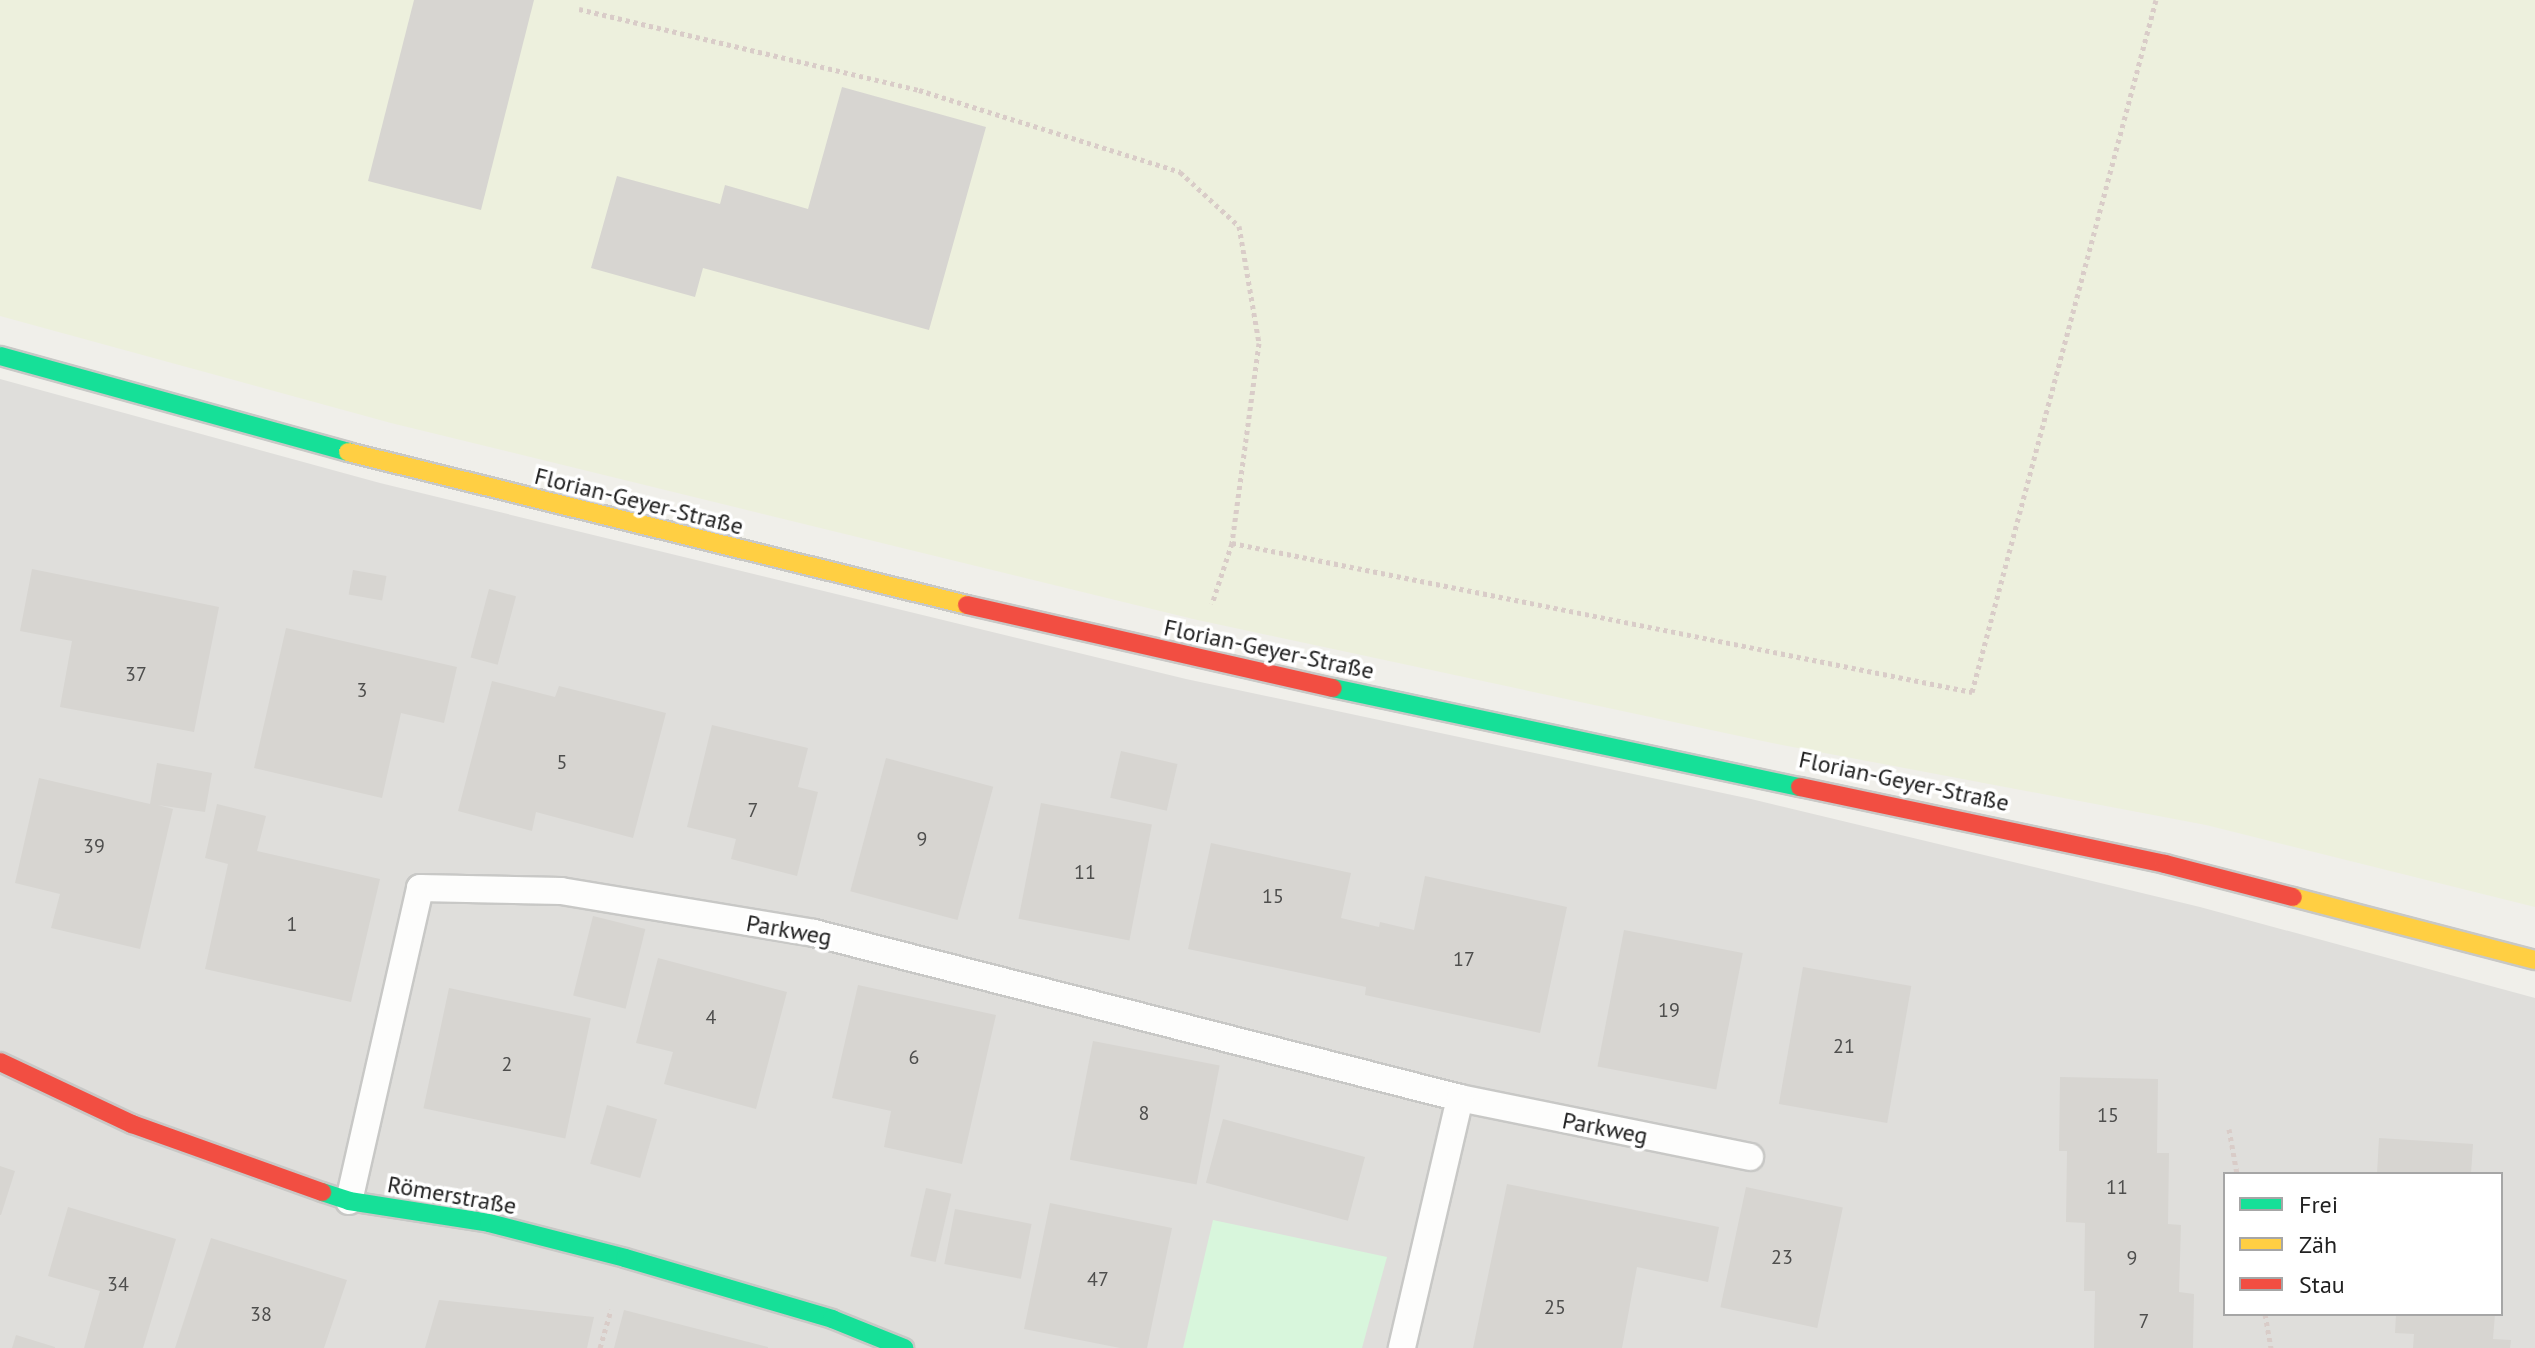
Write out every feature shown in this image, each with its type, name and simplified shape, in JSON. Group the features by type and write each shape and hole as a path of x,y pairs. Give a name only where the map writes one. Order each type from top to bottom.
{"street":[{"name":"Florian-Geyer-Straße","path":"0,356 375,459 1193,658 2165,864 2535,960"},
{"name":"Römerstraße","path":"0,1062 132,1124 349,1201 489,1223 625,1258 832,1319 904,1348"}],"lane":[{"name":"Parkweg","path":"349,1201 420,888 561,891 814,933 1460,1098 1750,1157"},
{"path":"1402,1348 1460,1098"}],"path":[{"path":"1232,543 1972,692 2156,0"},
{"path":"579,9 919,90 1180,172 1239,226 1259,343 1232,543 1193,658"},
{"path":"2229,1129 2237,1172"},
{"path":"2265,1316 2271,1348"}],"shaded area":[{"path":"0,379 380,483 1186,679 1751,799 2200,907 2535,998 2535,1348 0,1348"}],"green space":[{"path":"0,0 2535,0 2535,907 2206,825 1772,743 1193,619 391,423 0,316"},
{"path":"1213,1220 1387,1257 1362,1348 1183,1348"}],"building":[{"path":"414,0 534,0 481,210 368,181"},
{"path":"842,87 986,127 929,330 703,268 695,297 591,268 617,176 720,204 725,185 808,209"},
{"path":"32,569 219,607 194,732 60,707 72,641 20,631"},
{"path":"353,570 386,576 382,601 349,595"},
{"path":"489,589 516,596 498,665 471,658"},
{"path":"286,628 457,667 444,723 401,713 382,798 254,768"},
{"path":"492,681 555,697 559,686 666,713 633,838 536,812 532,831 458,811"},
{"path":"712,725 808,748 798,787 818,792 797,876 731,859 736,839 687,827"},
{"path":"1121,751 1178,764 1167,811 1110,798"},
{"path":"886,758 993,787 958,920 850,891"},
{"path":"157,763 212,773 205,812 158,805 173,809 140,949 51,928 60,894 15,883 39,778 150,804"},
{"path":"1041,803 1152,825 1129,940 1018,919"},
{"path":"217,804 266,816 257,851 380,879 351,1002 205,969 228,864 205,858"},
{"path":"1211,843 1351,873 1341,918 1379,927 1380,922 1414,930 1425,876 1567,907 1540,1033 1365,995 1366,987 1188,949"},
{"path":"593,916 645,929 626,1009 573,996"},
{"path":"1624,930 1743,953 1716,1090 1597,1066"},
{"path":"658,958 787,992 756,1109 664,1084 673,1052 636,1043"},
{"path":"1803,967 1911,986 1887,1123 1779,1104"},
{"path":"858,985 996,1015 962,1164 884,1147 891,1111 832,1098"},
{"path":"449,988 591,1018 565,1138 423,1108"},
{"path":"1093,1041 1220,1066 1197,1184 1070,1160"},
{"path":"2060,1077 2158,1079 2157,1153 2169,1153 2168,1224 2181,1225 2179,1292 2194,1294 2193,1348 2094,1348 2095,1291 2084,1291 2085,1223 2066,1222 2067,1151 2059,1151"},
{"path":"607,1105 657,1119 640,1178 590,1164"},
{"path":"1223,1119 1365,1157 1348,1221 1206,1183"},
{"path":"2379,1138 2473,1144 2471,1172 2377,1172"},
{"path":"0,1166 15,1171 1,1215 0,1215"},
{"path":"1507,1184 1719,1227 1708,1282 1637,1267 1622,1348 1473,1348"},
{"path":"1746,1187 1843,1208 1817,1328 1720,1307"},
{"path":"926,1188 951,1194 936,1262 910,1256"},
{"path":"1050,1203 1172,1228 1147,1348 1120,1348 1024,1329"},
{"path":"68,1207 176,1239 143,1348 84,1348 100,1291 48,1276"},
{"path":"955,1209 1032,1224 1021,1279 944,1264"},
{"path":"211,1238 347,1280 324,1348 175,1348"},
{"path":"439,1300 594,1317 587,1348 425,1348"},
{"path":"624,1310 768,1347 768,1348 614,1348"},
{"path":"2396,1316 2495,1316 2493,1339 2511,1340 2510,1348 2413,1348 2414,1334 2395,1333"},
{"path":"16,1335 55,1347 55,1348 12,1348"}],"traffic: fast":[{"path":"0,356 348,452"},
{"path":"1333,688 1800,787"},
{"path":"322,1192 349,1201 489,1223 625,1258 832,1319 904,1348"}],"traffic: slow":[{"path":"348,452 967,605"},
{"path":"2293,897 2535,960"}],"traffic: jam":[{"path":"967,605 1333,688"},
{"path":"1800,787 2165,864 2293,897"},
{"path":"0,1062 132,1124 322,1192"}]}
